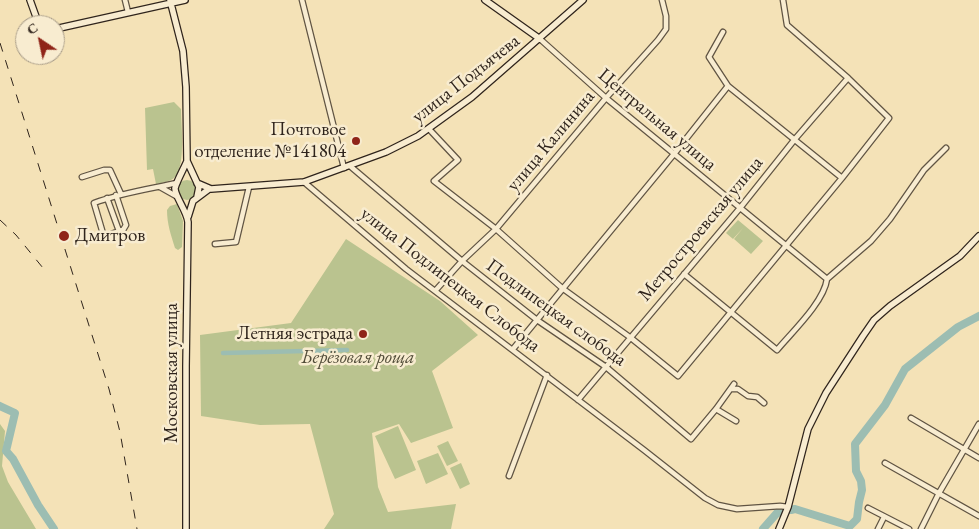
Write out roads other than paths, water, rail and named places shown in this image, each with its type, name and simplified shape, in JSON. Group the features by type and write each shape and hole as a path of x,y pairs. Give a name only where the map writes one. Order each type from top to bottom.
{"main road":[{"path":"30,0 35,15"},
{"path":"65,27 185,0"},
{"path":"485,0 540,39"},
{"name":"улица Подъячева","path":"196,182 209,189 304,182 386,152 429,129 472,97 583,0"},
{"name":"Московская улица","path":"170,2 183,51 186,72 187,162 199,190 188,218 186,529"},
{"name":"Московская улица","path":"187,162 175,189 188,218"},
{"path":"178,182 188,178 196,182"},
{"name":"улица Подъячева","path":"195,199 209,189"},
{"path":"178,198 186,202 195,199"},
{"path":"779,529 788,507 801,455 814,416 826,393 862,336 874,320 890,306 960,256 979,236"}],"street":[{"path":"125,0 128,12"},
{"path":"302,0 347,167"},
{"name":"улица Калинина","path":"435,291 462,261 496,229 606,98 658,40 666,29 666,16 662,0"},
{"path":"429,129 458,160 434,181 496,229 562,288 631,338 678,376 890,118 788,25 783,0"},
{"path":"723,32 709,57 728,86 842,178"},
{"name":"Центральная улица","path":"540,39 606,98 827,279"},
{"name":"Метростроевская улица","path":"578,400 848,78"},
{"path":"513,349 728,86"},
{"path":"684,274 777,350 816,304 826,286 827,279 871,241 890,219 924,170 946,148"},
{"name":"Подлипецкая слобода","path":"347,167 537,320 606,367 691,439 734,384"},
{"path":"82,177 110,170 118,194 126,225 124,230 103,237 94,204 118,194 178,182"},
{"name":"улица Подлипецкая Слобода","path":"304,182 406,269 513,349 705,498 718,505 737,509 788,507"},
{"path":"158,186 178,198"},
{"path":"215,244 236,242 249,187"},
{"path":"107,198 118,232"},
{"path":"509,476 547,376"},
{"path":"731,389 738,389 748,396 757,397 764,403"},
{"path":"716,409 736,420"},
{"path":"911,418 979,458"},
{"path":"921,529 939,493 979,424"},
{"path":"885,463 979,516"},
{"path":"868,508 909,529"},
{"path":"878,529 884,517"}],"waterway":[{"path":"791,510 795,509 850,526 857,519 862,490 861,481 856,471 855,444 885,405 905,369 958,327 979,316"},
{"path":"223,353 347,350"},
{"path":"0,406 15,413 6,451 13,459 38,505 54,529"},
{"path":"763,529 777,513 782,512"}],"railway":[{"path":"0,43 109,389 120,432 137,529"},
{"path":"0,220 16,235 43,268"}],"place":[{"name":"Почтовое отделение №141804","path":"356,141"},
{"name":"Дмитров","path":"64,236"},
{"name":"Летняя эстрада","path":"363,334"}],"park label":[{"name":"Берёзовая роща","path":"358,358"}]}
